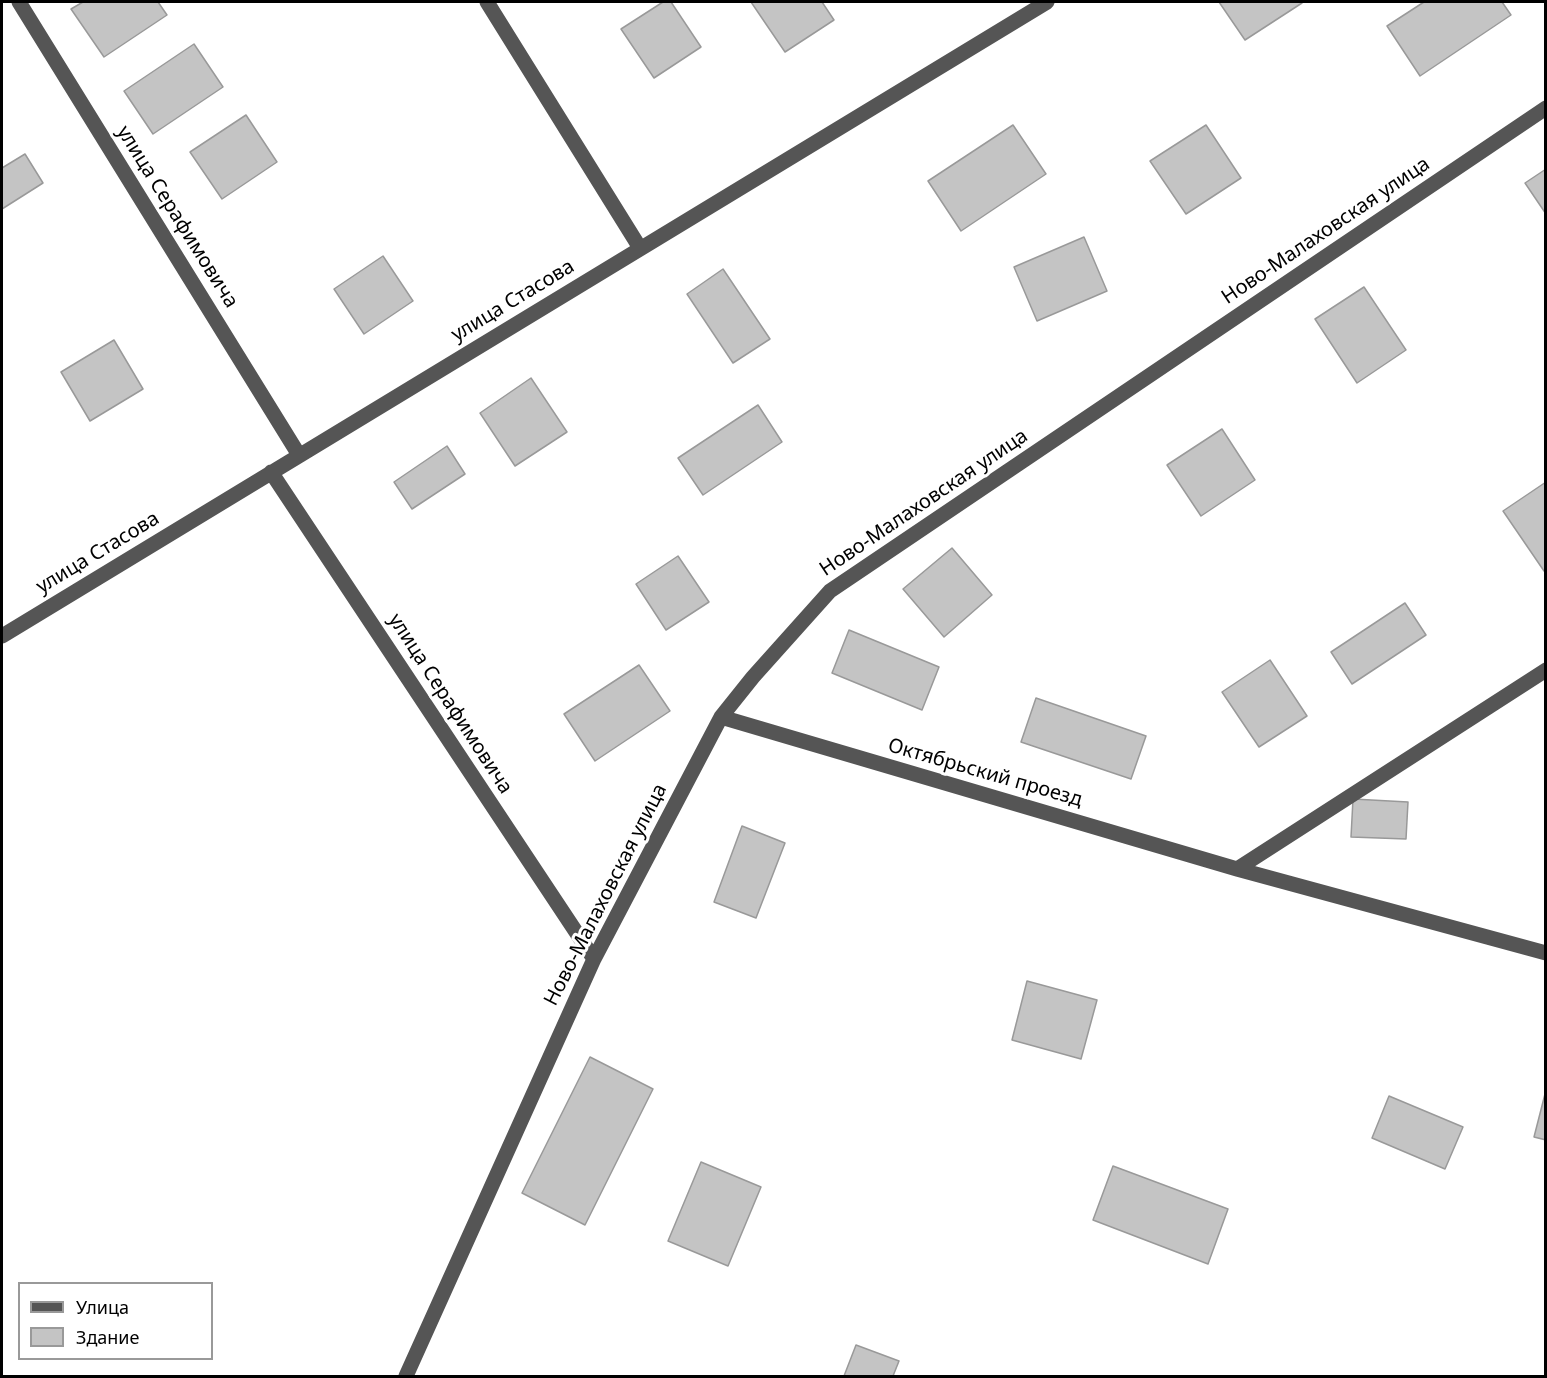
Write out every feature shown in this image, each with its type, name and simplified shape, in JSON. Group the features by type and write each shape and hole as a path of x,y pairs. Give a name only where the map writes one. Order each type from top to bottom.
{"street":[{"name":"улица Серафимовича","path":"19,2 299,455"},
{"path":"487,2 639,248"},
{"name":"улица Стасова","path":"2,636 1047,2"},
{"name":"Ново-Малаховская улица","path":"406,1377 594,959 721,717 753,676 830,591 1545,108"},
{"name":"улица Серафимовича","path":"271,472 594,959"},
{"path":"1237,869 1545,670"},
{"name":"Октябрьский проезд","path":"721,717 1237,869 1545,953"}],"building":[{"path":"83,2 158,2 167,15 104,57 71,9"},
{"path":"663,2 671,2 701,47 654,78 621,29"},
{"path":"751,2 822,2 834,20 785,52"},
{"path":"1219,2 1301,2 1302,3 1245,40"},
{"path":"1424,2 1502,2 1511,15 1420,76 1387,26"},
{"path":"194,44 223,87 153,134 124,91"},
{"path":"246,115 277,162 222,199 190,152"},
{"path":"1013,125 1046,174 961,231 928,181"},
{"path":"1206,125 1241,178 1186,214 1150,161"},
{"path":"25,154 43,183 2,209 2,168"},
{"path":"1546,169 1546,214 1525,183"},
{"path":"1084,237 1107,291 1037,321 1014,267"},
{"path":"383,256 413,301 364,334 334,289"},
{"path":"723,269 770,339 733,363 687,294"},
{"path":"1364,287 1406,350 1357,383 1315,319"},
{"path":"114,340 143,389 90,421 61,372"},
{"path":"531,378 567,432 515,466 480,413"},
{"path":"758,405 782,442 703,495 678,458"},
{"path":"1222,429 1255,480 1201,516 1167,465"},
{"path":"447,446 465,474 412,509 394,482"},
{"path":"1546,482 1546,569 1544,571 1503,511"},
{"path":"952,548 992,595 944,637 903,589"},
{"path":"678,556 709,602 666,630 636,584"},
{"path":"1405,603 1426,635 1352,684 1331,652"},
{"path":"849,630 939,667 922,710 832,673"},
{"path":"1270,660 1307,716 1259,747 1222,692"},
{"path":"639,665 670,711 595,761 564,714"},
{"path":"1036,698 1146,736 1131,779 1021,742"},
{"path":"1353,799 1408,802 1406,839 1351,837"},
{"path":"742,826 785,843 756,918 714,902"},
{"path":"1027,981 1097,1000 1081,1059 1012,1040"},
{"path":"590,1057 653,1089 585,1225 522,1193"},
{"path":"1546,1090 1546,1140 1534,1137"},
{"path":"1389,1096 1463,1127 1445,1169 1372,1138"},
{"path":"701,1162 761,1187 728,1266 668,1241"},
{"path":"1113,1166 1228,1209 1208,1264 1093,1220"},
{"path":"856,1345 899,1361 893,1376 844,1376"}]}
